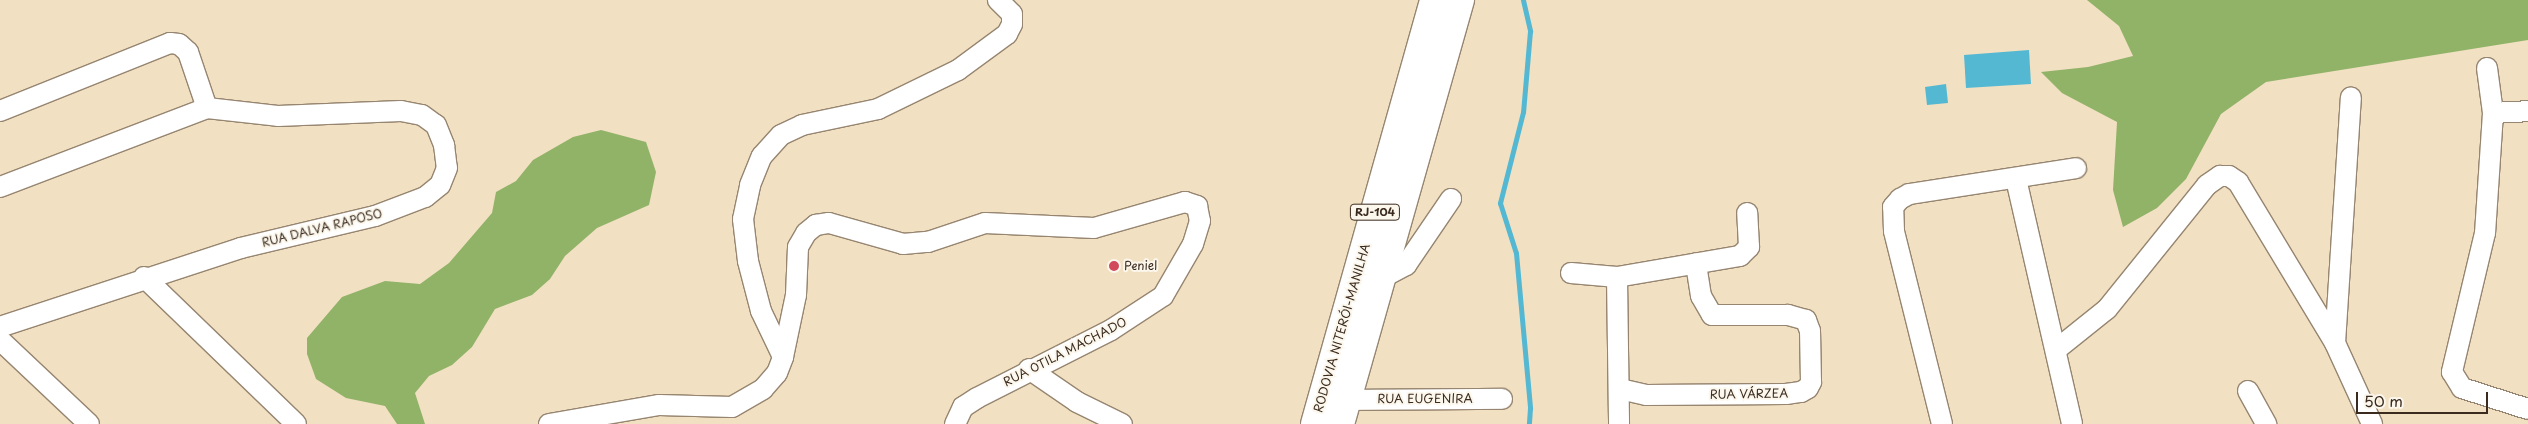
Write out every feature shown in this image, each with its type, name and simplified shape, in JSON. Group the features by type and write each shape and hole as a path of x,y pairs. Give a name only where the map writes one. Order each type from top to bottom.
{"highway":[{"name":"RODOVIA NITERÓI-MANILHA","path":"1315,424 1434,0"},
{"name":"RODOVIA NITERÓI-MANILHA","path":"1344,412 1378,280 1460,0"}],"street":[{"path":"783,357 761,311 748,261 743,220 750,185 762,156 781,135 802,125 878,109 919,91 966,65 996,44 1012,24 1012,14 998,0"},
{"path":"0,111 170,43 179,44 188,52 207,108"},
{"path":"2487,68 2493,113 2485,233 2452,372 2462,388 2528,409"},
{"path":"2335,343 2351,98"},
{"name":"RUA DALVA RAPOSO","path":"0,187 207,108 278,116 401,111 422,115 436,125 444,145 448,168 440,185 425,197 375,216 241,248 144,277 0,327"},
{"path":"2493,113 2528,110"},
{"path":"1942,424 1893,225 1893,207 1900,198 1909,194 2016,179 2076,168"},
{"path":"2057,349 2107,310 2206,185 2220,176 2229,176 2238,182 2335,343 2372,424"},
{"path":"2016,179 2057,349 2072,424"},
{"path":"1378,280 1406,265 1451,199"},
{"name":"RUA OTILA MACHADO","path":"549,424 659,405 732,407 763,389 777,373 783,357 796,295 798,248 806,233 816,225 829,223 904,244 928,242 985,223 1094,228 1185,202 1197,206 1200,221 1193,244 1163,296 1111,330 1029,369 963,407 955,424"},
{"path":"1571,273 1616,277 1746,253 1749,247 1747,213"},
{"name":"RUA VÁRZEA","path":"1620,389 1655,395 1786,394 1801,392 1808,388 1811,382 1810,331 1806,320 1788,315 1712,315 1701,296 1696,263"},
{"path":"144,277 296,424"},
{"path":"1616,277 1620,389 1619,424"},
{"path":"0,340 89,424"},
{"path":"1029,369 1077,402 1122,424"},
{"path":"2248,391 2266,424"},
{"name":"RUA EUGENIRA","path":"1344,412 1502,399"}],"green space":[{"path":"2087,0 2528,0 2528,40 2266,82 2221,114 2186,179 2157,208 2123,227 2113,190 2117,122 2062,93 2041,72 2088,67 2133,56 2119,26"},
{"path":"601,130 646,142 656,172 649,205 597,228 565,256 550,279 532,295 495,309 472,347 452,365 429,376 415,393 425,424 397,424 385,406 346,398 316,379 307,354 307,338 342,297 385,281 420,284 449,263 492,213 496,192 516,181 533,160 573,137"}],"water":[{"path":"2029,50 2031,84 1966,88 1964,55"},
{"path":"1946,84 1948,103 1927,105 1925,87"}],"waterway":[{"path":"1523,0 1530,31 1523,112 1500,203 1516,253 1530,408 1529,424"}],"place":[{"name":"Peniel","path":"1114,266"}]}
